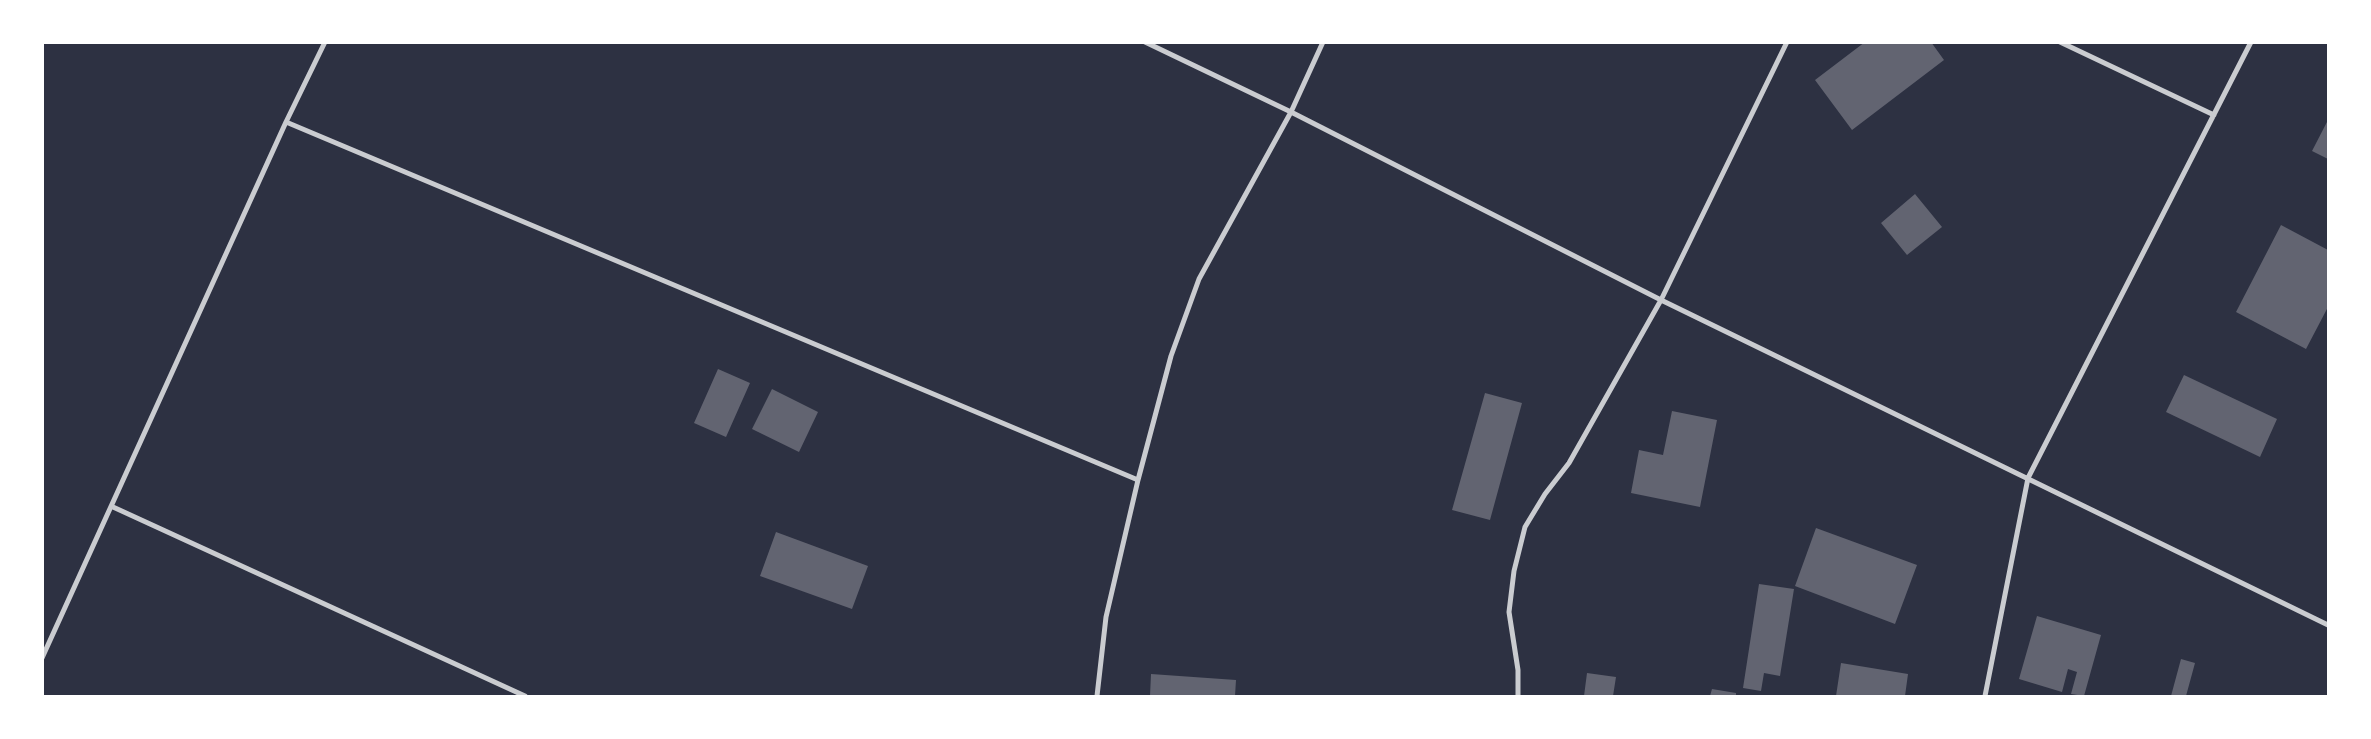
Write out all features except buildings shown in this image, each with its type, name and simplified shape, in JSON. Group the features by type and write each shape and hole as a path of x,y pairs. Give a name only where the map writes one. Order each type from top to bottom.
{"street":[{"path":"42,658 113,507 286,122 325,42"},
{"path":"1145,42 1291,112 1661,300 2328,625"},
{"path":"1096,696 1106,617 1138,480 1171,356 1199,279 1291,112 1323,42"},
{"path":"1518,696 1518,670 1509,612 1514,571 1525,527 1544,494 1569,463 1661,300 1787,42"},
{"path":"2060,42 2214,115"},
{"path":"1985,696 2028,478 2251,42"},
{"path":"286,122 1138,480"},
{"path":"113,507 525,696"}]}
